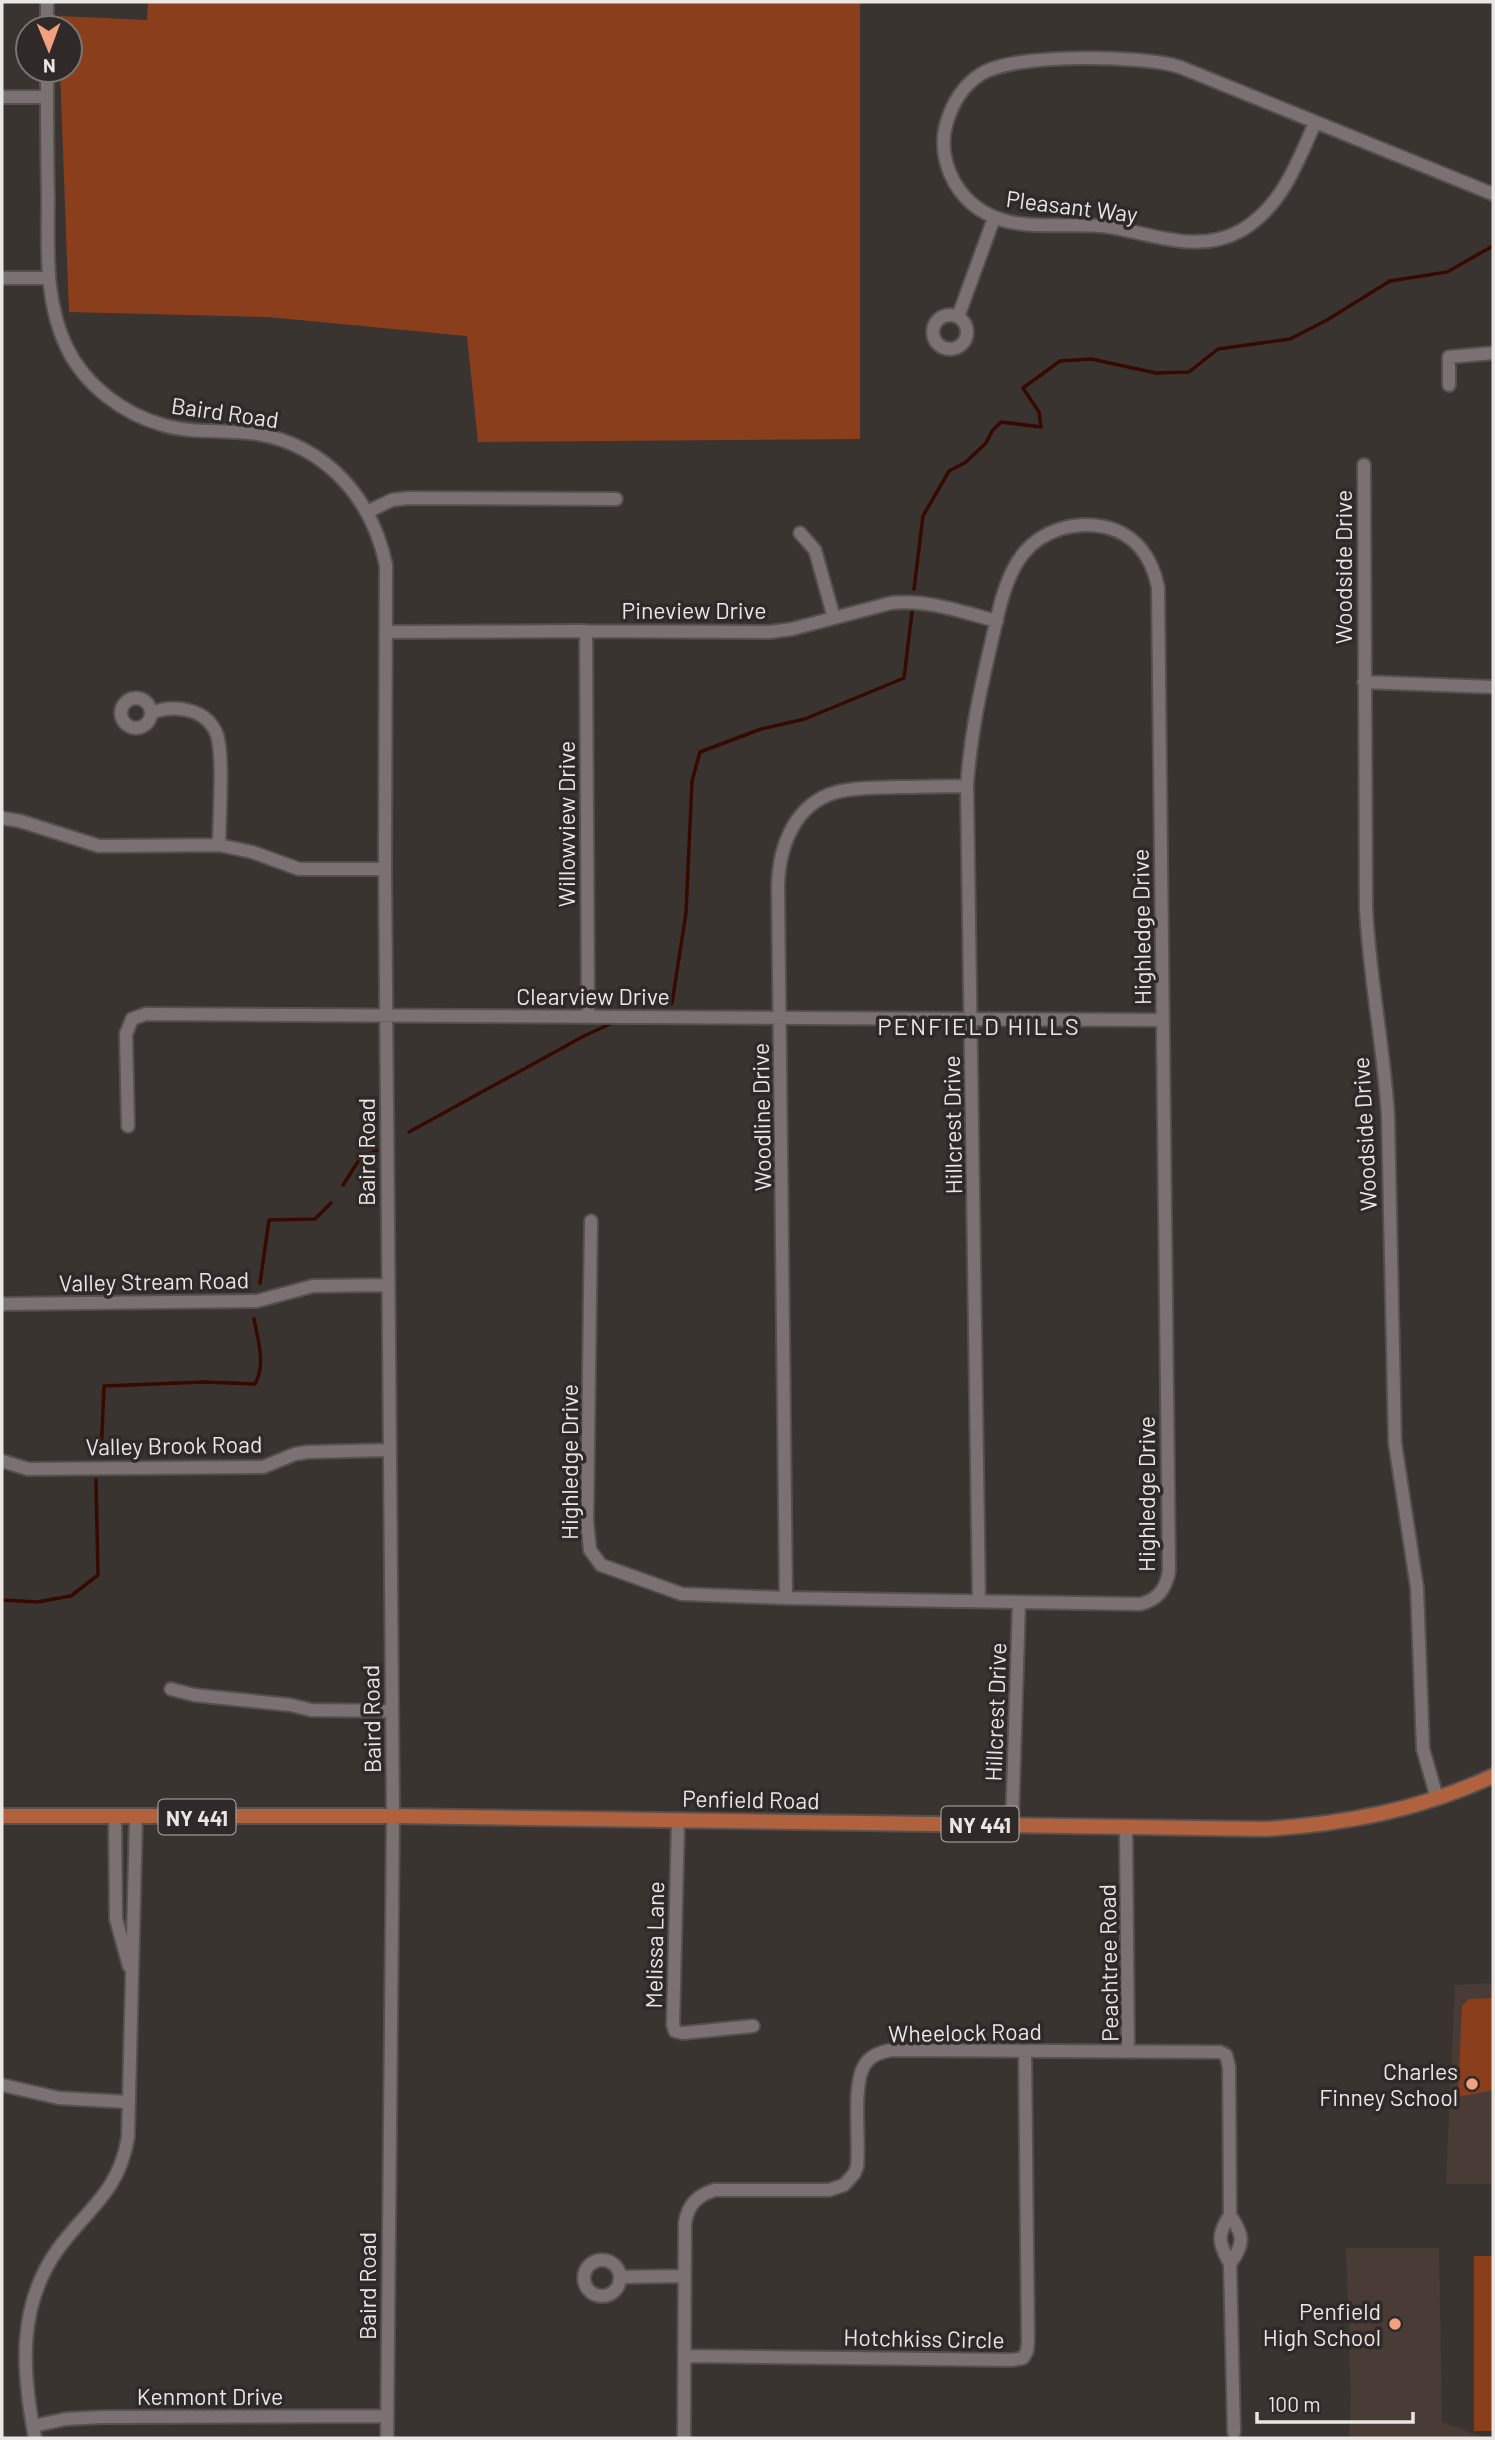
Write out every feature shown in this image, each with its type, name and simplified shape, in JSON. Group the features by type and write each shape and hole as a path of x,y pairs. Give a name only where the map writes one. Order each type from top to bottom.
{"main road":[{"name":"Penfield Road","path":"2,1816 393,1816 1265,1829 1312,1826 1376,1816 1437,1798 1493,1776"}],"street":[{"name":"Pleasant Way","path":"1315,123 1278,197 1251,224 1224,237 1208,241 1181,242 1105,227 1026,225 994,218 979,210 956,184 945,156 944,142 948,117 961,92 983,72 998,66 1029,60 1151,60 1180,67 1493,194"},
{"name":"Baird Road","path":"47,84 48,278 54,313 66,347 76,365 90,381 120,406 142,418 187,430 259,435 306,449 335,471 367,513 381,540 386,565 385,869 393,1816 387,2438"},
{"path":"2,97 47,97"},
{"path":"958,317 994,218"},
{"path":"2,278 48,278"},
{"path":"1449,385 1448,357 1493,353"},
{"name":"Woodside Drive","path":"1364,465 1366,907 1368,950 1388,1116 1393,1409 1398,1472 1417,1588 1423,1749 1437,1798"},
{"path":"367,513 392,500 408,498 616,499"},
{"name":"Hillcrest Drive","path":"979,1601 967,786 972,724 1008,582 1024,553 1037,541 1054,531 1080,525"},
{"name":"Highledge Drive","path":"591,1221 588,1544 593,1556 608,1569 682,1594 786,1598 1140,1604 1156,1598 1167,1583 1169,1571 1158,587 1154,569 1144,551 1130,537 1114,529 1080,525"},
{"path":"800,533 815,550 834,618"},
{"name":"Pineview Drive","path":"386,632 770,632 904,602 936,606 997,621"},
{"name":"Willowview Drive","path":"586,631 588,1017"},
{"path":"1364,682 1493,687"},
{"path":"151,712 161,709 185,709 198,714 213,727 219,747 219,845"},
{"name":"Woodline Drive","path":"786,1598 778,867 781,851 795,822 814,803 838,792 869,788 967,786"},
{"path":"2,818 20,821 99,846 219,845 253,852 299,869 385,869"},
{"name":"Clearview Drive","path":"128,1126 126,1034 128,1025 138,1016 146,1014 1163,1020"},
{"name":"Valley Stream Road","path":"2,1304 257,1301 313,1286 388,1284"},
{"name":"Valley Brook Road","path":"2,1461 28,1469 263,1467 295,1454 308,1452 389,1450"},
{"name":"Hillcrest Drive","path":"1012,1825 1019,1602"},
{"path":"171,1689 194,1695 291,1705 311,1710 391,1711"},
{"path":"115,1816 116,1919 132,1977"},
{"path":"34,2432 25,2377 31,2304 42,2276 59,2248 96,2207 125,2156 128,2137 136,1817"},
{"name":"Melissa Lane","path":"678,1822 675,2031 683,2033 753,2026"},
{"name":"Peachtree Road","path":"1126,1828 1128,2051 1220,2052 1229,2060 1230,2215 1241,2231 1241,2248 1230,2264"},
{"name":"Wheelock Road","path":"684,2438 686,2215 701,2195 715,2190 829,2190 850,2180 857,2167 858,2157 859,2079 864,2065 873,2057 892,2050 1128,2051"},
{"name":"Hotchkiss Circle","path":"685,2356 1023,2358 1028,2341 1025,2051"},
{"path":"2,2085 60,2098 129,2102"},
{"name":"Peachtree Road","path":"1230,2215 1220,2229 1220,2246 1230,2264 1234,2432"},
{"path":"620,2277 685,2276"},
{"name":"Kenmont Drive","path":"34,2432 66,2419 103,2417 387,2416"}],"shaded area":[{"path":"148,2 860,2 860,439 478,442 467,336 268,317 69,312 61,84 84,84 84,17 147,20"},
{"name":"Charles Finney School","path":"1493,1983 1493,2184 1446,2184 1455,1985"},
{"path":"1493,1998 1493,2090 1458,2097 1462,2006 1469,1999"},
{"name":"Penfield High School","path":"1346,2248 1439,2248 1442,2422 1486,2438 1346,2438 1349,2437 1351,2400"},
{"path":"1474,2256 1493,2256 1493,2431 1474,2431"}],"waterway":[{"path":"914,589 923,516 949,471 966,462 986,443 1001,422 1041,427 1039,412 1023,388 1060,361 1091,359 1156,373 1189,372 1218,349 1290,339 1327,320 1390,281 1447,272 1493,246"},
{"path":"663,1006 672,1003 686,913 692,781 700,752 761,729 805,719 904,678 912,612"},
{"path":"409,1132 610,1024"},
{"path":"343,1185 359,1160 377,1150"},
{"path":"260,1283 269,1220 315,1219 331,1203"},
{"path":"101,1455 104,1386 204,1382 255,1384 261,1361 254,1319"},
{"path":"2,1600 37,1602 71,1596 98,1575 96,1480"}],"place":[{"name":"Charles Finney School","path":"1472,2084"},
{"name":"Penfield High School","path":"1395,2324"}],"district":[{"name":"PENFIELD HILLS","path":"979,1025"}]}
